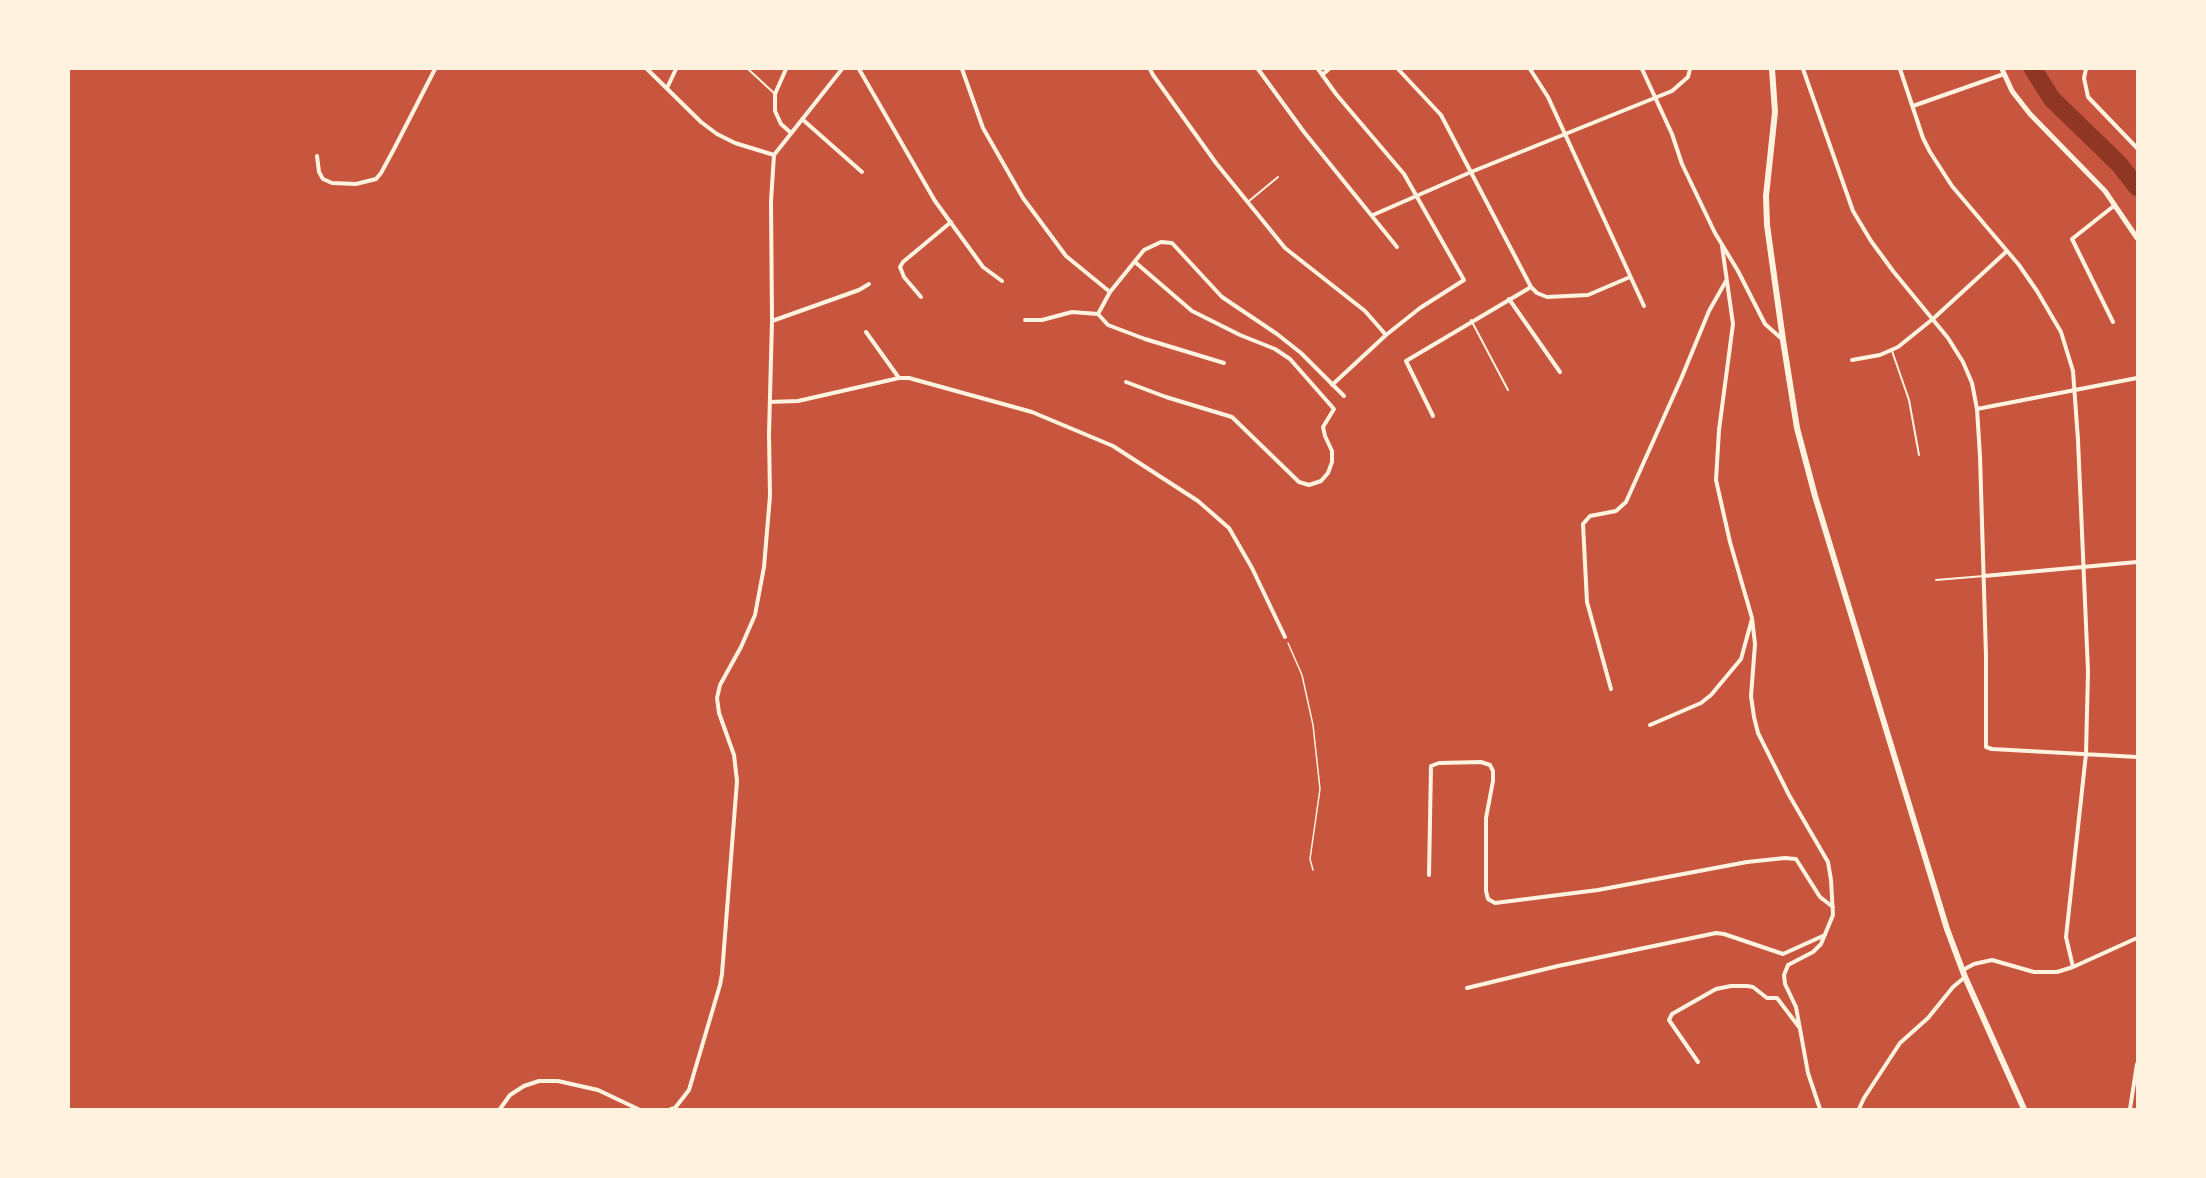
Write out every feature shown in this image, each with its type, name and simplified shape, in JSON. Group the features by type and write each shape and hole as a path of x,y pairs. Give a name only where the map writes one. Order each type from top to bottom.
{"main road":[{"path":"1772,69 1775,121 1766,206 1795,416 1815,496 1933,886 1964,974 2024,1109"}],"street":[{"path":"317,156 319,172 323,179 332,183 356,184 376,178 394,149 435,69"},
{"path":"647,69 701,122 717,134 735,143 774,155"},
{"path":"668,88 676,69"},
{"path":"786,69 776,94 775,111 781,124 790,132"},
{"path":"670,1109 675,1108 689,1090 720,986 737,781 734,755 719,712 717,698 720,685 755,615 764,567 768,519 772,321 771,201 774,155 842,69"},
{"path":"859,69 935,201 982,267 1002,281"},
{"path":"962,69 983,128 1023,198 1066,256 1110,292"},
{"path":"1150,69 1247,202 1285,248 1365,311 1386,335"},
{"path":"1258,69 1304,132 1397,247"},
{"path":"1318,69 1404,174 1464,280 1420,308 1386,335 1332,385"},
{"path":"1322,75 1329,69"},
{"path":"1398,69 1441,115 1531,287 1537,293 1547,297 1588,295 1630,277"},
{"path":"1530,69 1548,97 1644,306"},
{"path":"1642,69 1672,134 1682,164 1722,246 1765,324 1783,340"},
{"path":"1373,215 1471,172 1655,98 1682,83 1688,77 1690,69"},
{"path":"1803,69 1854,211 1887,263 1934,318 1963,362 1972,383 1977,409 1984,576 1986,747 2137,757"},
{"path":"1900,69 1930,152 1952,186 2007,251 2037,291 2061,332 2070,358 2075,391 2085,567 2088,671 2086,754 2066,937 2073,967"},
{"path":"2086,69 2084,78 2088,97 2137,148"},
{"path":"1913,106 2003,71 2013,91 2030,114 2105,191 2137,238"},
{"path":"802,119 862,172"},
{"path":"2113,322 2072,239 2115,205"},
{"path":"921,297 904,277 900,267 951,222"},
{"path":"1098,314 1110,292 1144,250 1153,245 1172,243 1222,297 1301,353 1344,396"},
{"path":"1722,246 1726,281 1733,311 1733,324 1719,430 1716,480 1730,542 1752,618 1755,655 1751,696 1758,733 1789,795 1828,862 1834,907 1831,924 1821,944 1813,952 1793,962 1784,972 1785,984 1796,1006 1808,1073 1820,1109"},
{"path":"1852,360 1892,351 1934,318 2007,251"},
{"path":"1126,382 1232,417 1299,482 1309,485 1321,480 1328,473 1332,462 1332,451 1323,427 1334,409 1290,359 1275,349 1240,335 1192,310 1135,262"},
{"path":"1611,689 1587,602 1583,524 1590,516 1616,511 1626,502 1709,311 1726,281"},
{"path":"772,321 870,284"},
{"path":"1433,416 1406,361 1471,320 1531,287"},
{"path":"1509,299 1560,372"},
{"path":"1025,320 1042,320 1072,312 1098,314 1108,325 1224,363"},
{"path":"866,332 899,378"},
{"path":"770,402 798,401 899,378 909,378 1032,412 1113,446 1198,501 1228,528 1252,568 1285,637"},
{"path":"1977,409 2137,378"},
{"path":"1984,576 2136,562"},
{"path":"1650,725 1701,703 1711,695 1741,659 1752,618"},
{"path":"1429,875 1431,766 1438,763 1482,762 1490,765 1493,771 1486,818 1486,891 1488,899 1495,903 1598,890 1747,862 1785,858 1797,859 1820,897 1834,907"},
{"path":"1467,988 1558,966 1716,933 1783,954 1825,934"},
{"path":"1859,1109 1900,1043 1928,1018 1974,964 1992,960 2041,972 2057,972 2137,938"},
{"path":"1698,1062 1669,1020 1672,1014 1716,989 1731,986 1753,987 1767,998 1777,998 1800,1027"},
{"path":"2130,1109 2135,1093 2137,1064"},
{"path":"500,1109 510,1095 524,1086 539,1081 558,1081 598,1090 638,1109"}],"lane":[{"path":"748,69 776,94"},
{"path":"1247,202 1278,177"},
{"path":"1471,320 1508,390"},
{"path":"1892,351 1909,400 1919,454"},
{"path":"1936,580 1984,576"}],"path":[{"path":"1285,637 1302,675 1313,725 1320,789 1310,859 1312,870"}],"waterway":[{"path":"2033,69 2052,99 2119,164 2137,187"}]}
